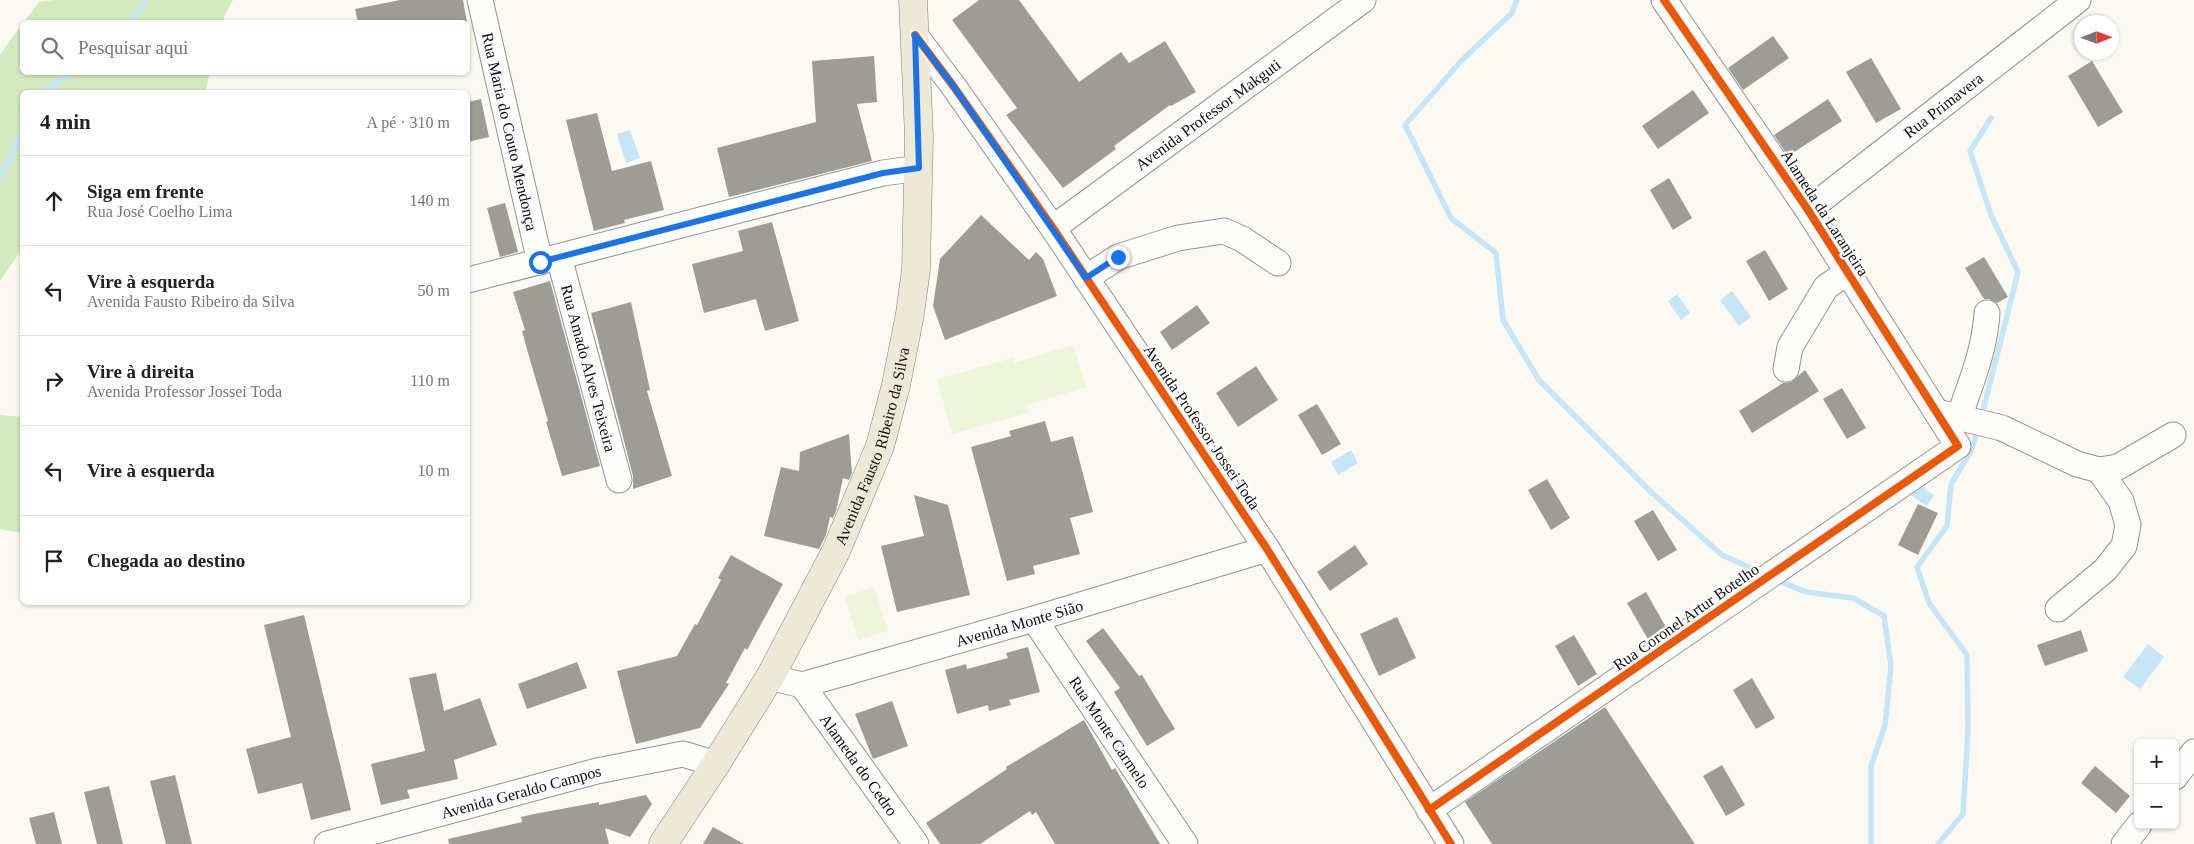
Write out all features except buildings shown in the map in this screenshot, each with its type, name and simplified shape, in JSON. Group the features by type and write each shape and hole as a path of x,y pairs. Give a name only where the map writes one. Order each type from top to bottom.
{"main road":[{"name":"Avenida Fausto Ribeiro da Silva","path":"663,844 770,677 836,551 880,446 896,386 910,314 916,269 919,168 913,0"}],"street":[{"name":"Rua Maria do Couto Mendonça","path":"480,0 550,260"},
{"name":"Avenida Professor Makguti","path":"1053,228 1363,0"},
{"name":"Alameda da Laranjeira","path":"1664,0 1808,210 1848,272 1948,414 1958,446"},
{"name":"Rua Primavera","path":"1808,210 2078,0"},
{"name":"Avenida Professor Jossei Toda","path":"915,35 1053,228 1267,549 1451,844"},
{"path":"470,280 883,173 919,168"},
{"path":"1086,278 1118,257 1178,238 1224,230 1242,239 1278,263"},
{"name":"Rua Amado Alves Teixeira","path":"550,260 619,480"},
{"path":"1786,369 1790,347 1826,287 1848,272"},
{"path":"1987,313 1986,331 1975,373 1948,414 2002,428 2076,464 2099,470 2118,467 2172,435"},
{"name":"Rua Coronel Artur Botelho","path":"1429,810 1958,446"},
{"path":"2058,609 2105,570 2124,546 2128,525 2122,501 2099,470"},
{"name":"Avenida Monte Sião","path":"770,677 802,685 1034,619 1267,549"},
{"name":"Rua Monte Carmelo","path":"1034,619 1186,844"},
{"name":"Alameda do Cedro","path":"802,685 908,840"},
{"path":"2179,772 2194,752"},
{"name":"Avenida Geraldo Campos","path":"327,844 607,769 683,754 716,764"},
{"path":"2124,844 2136,829"}],"green space":[{"path":"53,0 233,0 224,20 26,20 39,2"},
{"path":"20,27 20,75 209,75 206,90 20,90 20,252 0,281 0,55"},
{"path":"1073,345 1086,387 1027,405 1028,413 952,434 937,379 1013,358 1014,363"},
{"path":"0,415 20,417 20,533 0,529"},
{"path":"874,587 888,631 858,640 845,597"}],"water":[{"path":"630,130 640,158 626,163 617,134"},
{"path":"1732,291 1751,317 1739,326 1720,300"},
{"path":"1677,294 1690,313 1681,320 1668,301"},
{"path":"1351,450 1358,463 1338,475 1331,462"},
{"path":"1916,483 1934,495 1927,506 1909,494"},
{"path":"2148,644 2164,657 2140,689 2123,677"}],"waterway":[{"path":"132,20 146,0"},
{"path":"1517,0 1512,13 1462,60 1405,125 1451,218 1496,253 1503,320 1539,380 1651,492 1722,555 1753,569"},
{"path":"45,90 69,75"},
{"path":"1984,407 2018,272 1991,215 1970,151 1991,118"},
{"path":"0,178 20,136"},
{"path":"1938,844 1963,814 1968,730 1967,655 1929,603 1917,567 1947,526 1951,484 1971,451 1976,436"},
{"path":"1784,583 1806,592 1853,598 1884,616 1891,666 1885,725 1871,766 1871,844"}],"cycle path":[{"path":"1429,810 1958,446 1808,210 1664,0"},
{"path":"915,35 1053,228 1267,549 1451,844"}],"route":[{"path":"540,262 883,173 919,168 915,35 954,87 1086,278 1118,257"}]}
